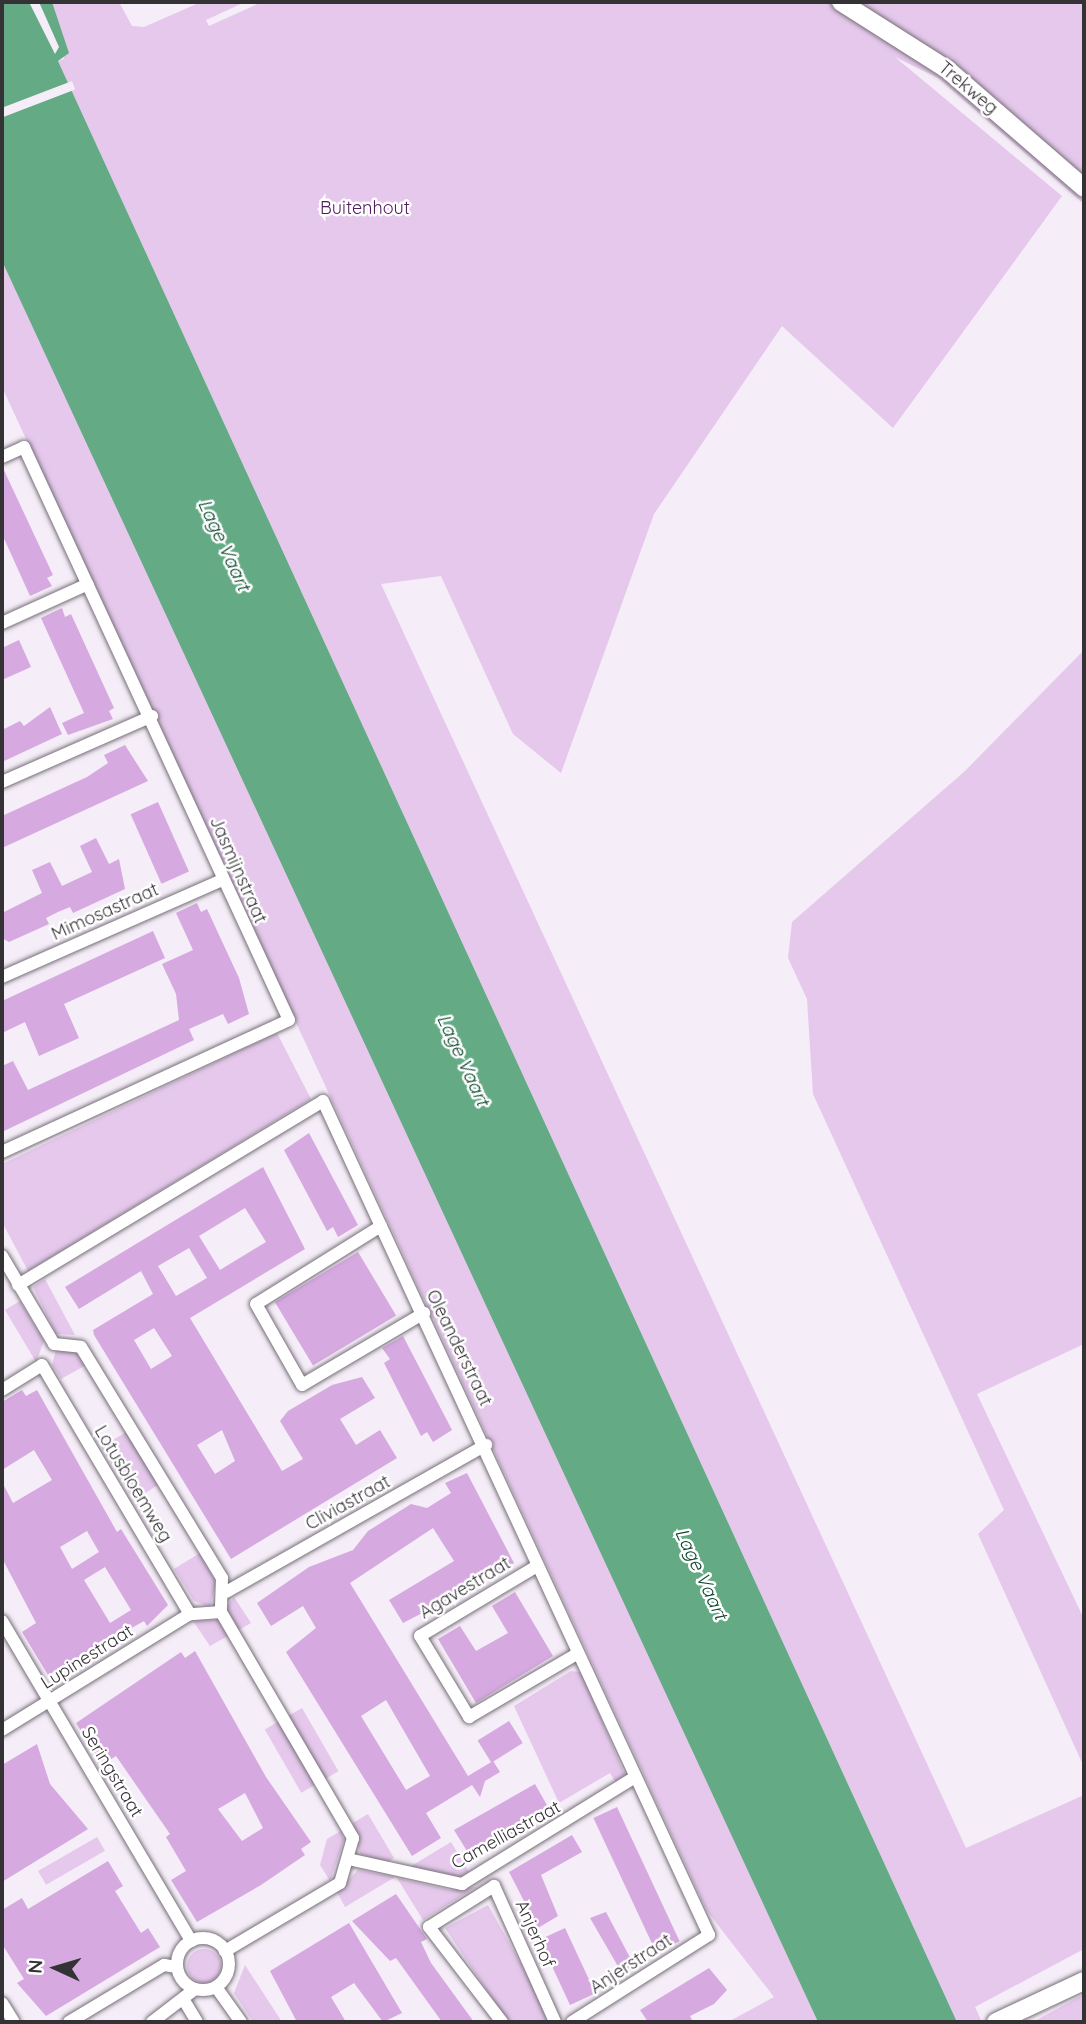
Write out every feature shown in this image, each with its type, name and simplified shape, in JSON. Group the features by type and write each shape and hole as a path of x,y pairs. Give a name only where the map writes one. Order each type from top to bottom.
{"street":[{"name":"Trekweg","path":"841,2 948,70 1084,188"},
{"name":"Jasmijnstraat","path":"2,457 24,447 152,716 222,880 289,1020 2,1152"},
{"path":"2,623 88,584"},
{"path":"2,782 152,716"},
{"name":"Mimosastraat","path":"2,977 222,880"},
{"name":"Oleanderstraat","path":"18,1285 323,1101 486,1445 632,1779 709,1935"},
{"path":"381,1226 256,1304 302,1385 424,1313"},
{"path":"2,1256 54,1344 42,1365 2,1390"},
{"name":"Lotusbloemweg","path":"54,1344 81,1347 226,1592"},
{"name":"Lotusbloemweg","path":"42,1365 190,1614"},
{"name":"Cliviastraat","path":"226,1592 486,1445"},
{"name":"Agavestraat","path":"537,1566 420,1636 469,1717 578,1654"},
{"path":"225,1951 340,1883 353,1838 332,1797 221,1612 226,1592"},
{"path":"190,1614 221,1612"},
{"name":"Lupinestraat","path":"2,1730 190,1614"},
{"name":"Seringstraat","path":"2,1621 191,1941"},
{"name":"Camelliastraat","path":"348,1859 462,1884 632,1779"},
{"name":"Anjerhof","path":"502,2022 429,1927 494,1886 555,2022"},
{"name":"Anjerstraat","path":"572,2022 709,1935"},
{"path":"177,1967 191,1941 214,1940 225,1951 229,1967 216,1987"},
{"path":"69,2022 164,1965 177,1967 195,1989"},
{"path":"1002,2020 1084,1981"},
{"path":"152,2022 185,2003 195,1989 216,1987"},
{"path":"216,1987 241,2022"},
{"path":"2,2003 14,2022"},
{"path":"185,2003 197,2022"}],"green space":[{"name":"Buitenhout","path":"52,2 119,2 132,26 144,27 201,2 245,2 206,20 209,26 262,2 1084,2 1084,204 938,78 895,57 1062,196 893,428 782,326 654,514 561,773 513,734 441,576 381,584 966,1848 1084,1795 1084,1949 975,2007 982,2022 957,2022 58,61 64,59"},
{"path":"2,261 364,1036 818,2022 728,2022 774,1997 707,1911 2,387"},
{"path":"1084,650 1084,1344 977,1394 1084,1619 1084,1767 978,1534 1004,1510 813,1094 807,999 788,958 792,922 965,771"},
{"path":"277,1033 311,1099 28,1271 2,1222 2,1164"},
{"path":"45,1279 75,1335 56,1334 33,1287"},
{"path":"20,1301 44,1341 36,1362 5,1310"},
{"path":"56,1350 78,1352 86,1365 61,1379 52,1365"},
{"path":"126,1432 159,1485 134,1500 101,1447"},
{"path":"200,1553 216,1583 210,1607 194,1601 174,1569"},
{"path":"234,1597 251,1623 210,1646 193,1621 217,1620"},
{"path":"571,1671 581,1672 625,1775 616,1783 610,1773 559,1803 514,1706"},
{"path":"302,1708 338,1771 301,1793 265,1730"},
{"path":"368,1814 394,1858 386,1863 360,1854 353,1823"},
{"path":"341,1831 344,1840 330,1881 320,1865 327,1839"},
{"path":"97,1837 105,1851 46,1885 38,1871"},
{"path":"451,1842 469,1872 458,1879 408,1868"},
{"path":"358,1870 395,1877 345,1907 337,1892"},
{"path":"397,1878 450,1890 476,1887 423,1920"},
{"path":"488,1905 553,2021 508,2022 445,1928"},
{"path":"204,1949 216,1954 221,1966 216,1978 204,1983 192,1978 187,1966 192,1954"},
{"path":"245,1965 282,2022 253,2022 234,1993"},
{"path":"1084,1994 1084,2022 1033,2022"}],"water":[{"name":"Lage Vaart","path":"2,2 29,2 55,54 59,47 39,2 52,2 69,53 58,61 957,2022 818,2022 2,261"}],"pier":[{"path":"72,81 75,89 3,117 2,108"}],"building":[{"path":"2,466 53,575 47,578 52,586 30,596 2,534"},
{"path":"62,608 65,617 71,614 114,708 109,711 113,719 68,735 62,723 84,713 41,618"},
{"path":"19,640 31,667 2,680 2,648"},
{"path":"50,707 62,734 2,762 2,730 20,721 24,726"},
{"path":"125,745 148,781 2,848 2,816 87,777 108,763 104,755"},
{"path":"158,802 189,871 162,884 131,814"},
{"path":"96,838 109,864 119,859 125,889 73,913 70,907 58,912 46,918 49,924 9,942 2,938 2,913 42,893 32,870 50,862 62,886 92,872 80,846"},
{"path":"197,903 201,912 207,909 239,978 249,1014 228,1024 223,1014 189,1029 194,1040 2,1132 2,1066 13,1061 28,1090 179,1020 176,994 162,964 193,950 176,913"},
{"path":"153,931 165,958 64,1004 79,1038 39,1056 25,1022 2,1033 2,1001"},
{"path":"309,1133 358,1225 338,1237 333,1227 327,1231 284,1150"},
{"path":"263,1167 305,1249 190,1318 282,1471 303,1459 280,1421 288,1411 332,1385 362,1377 375,1398 340,1419 356,1445 380,1430 397,1458 231,1559 94,1335 93,1330 153,1294 141,1271 79,1309 65,1287","holes":["245,1208 266,1242 220,1270 199,1236","189,1248 207,1278 176,1296 158,1266","154,1328 172,1356 151,1369 134,1340","222,1430 235,1461 215,1474 197,1445"]},
{"path":"358,1252 396,1315 313,1365 275,1302"},
{"path":"403,1336 452,1430 433,1442 427,1432 421,1436 384,1363 390,1359 382,1348"},
{"path":"22,1390 26,1396 37,1390 117,1532 121,1529 168,1605 147,1626 144,1621 48,1675 22,1632 36,1623 2,1558 2,1482 13,1503 52,1480 34,1450 2,1470 2,1402","holes":["87,1531 99,1552 72,1569 60,1547","105,1567 131,1610 110,1623 84,1580"]},
{"path":"467,1473 514,1563 494,1575 489,1566 464,1581 459,1594 403,1623 389,1600 454,1561 433,1528 350,1583 468,1776 493,1761 500,1772 485,1781 480,1797 472,1785 426,1813 441,1838 412,1856 286,1652 316,1628 303,1606 271,1626 257,1603 309,1567 353,1550 368,1531 411,1504 427,1508 451,1493 445,1483","holes":["386,1700 430,1776 406,1790 361,1716"]},
{"path":"515,1592 553,1656 476,1703 438,1639 460,1626 476,1651 508,1633 492,1606"},
{"path":"195,1651 266,1777 311,1842 301,1849 305,1855 261,1885 197,1922 171,1880 186,1871 166,1837 170,1834 116,1756 102,1765 76,1723 181,1652 185,1658","holes":["245,1793 263,1828 242,1841 218,1809"]},
{"path":"509,1721 523,1743 491,1763 478,1741"},
{"path":"37,1744 50,1784 88,1829 2,1882 2,1765"},
{"path":"535,1784 548,1807 541,1816 497,1843 467,1851 454,1830"},
{"path":"617,1807 680,1941 656,1952 593,1818"},
{"path":"572,1835 582,1852 541,1875 558,1916 538,1928 509,1872"},
{"path":"108,1861 123,1886 115,1891 141,1933 148,1928 160,1947 46,2016 17,1983 24,1979 2,1944 2,1910 22,1898 28,1909"},
{"path":"396,1894 427,1939 421,1942 431,1963 474,2022 442,2022 396,1958 390,1961 352,1921"},
{"path":"606,1912 635,1967 623,1975 590,1918"},
{"path":"349,1923 402,2013 383,2022 354,1983 331,1997 346,2022 297,2022 270,1971"},
{"path":"565,1928 595,1993 570,2005 540,1940"},
{"path":"709,1968 727,1990 714,2004 690,2016 693,2022 648,2022 640,2010"}]}
